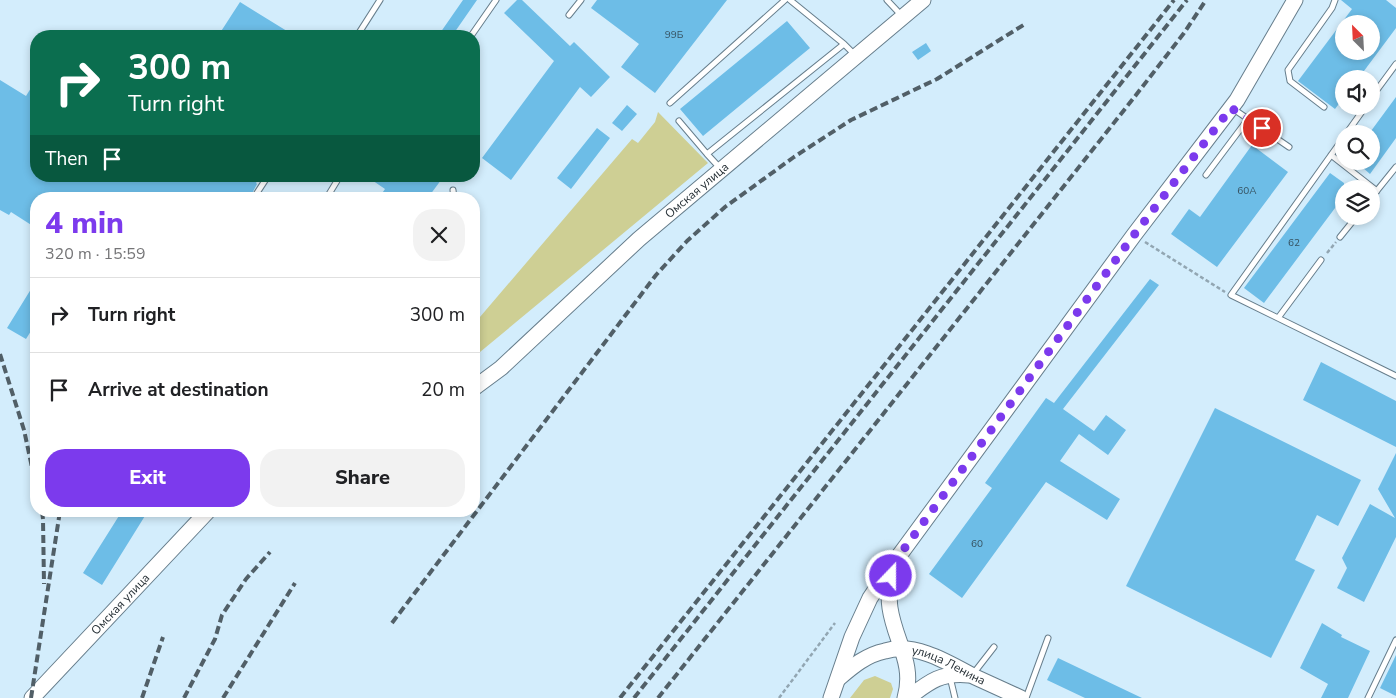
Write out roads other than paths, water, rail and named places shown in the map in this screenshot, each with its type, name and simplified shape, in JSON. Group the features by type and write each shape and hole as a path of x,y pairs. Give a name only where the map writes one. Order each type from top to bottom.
{"main road":[{"name":"Омская улица","path":"480,384 501,368 639,239 923,0"},
{"path":"831,698 852,637 870,598 1134,235 1231,108 1295,0"},
{"name":"Омская улица","path":"32,698 202,517"},
{"name":"улица Ленина","path":"893,564 889,589 890,609 908,668 909,684 906,698"},
{"name":"улица Ленина","path":"838,679 854,664 870,655 886,650 902,649 937,657 1021,698"},
{"path":"906,698 942,676 950,674 973,675"}],"lane":[{"path":"361,30 380,0"},
{"path":"475,30 496,0"},
{"path":"569,15 581,0"},
{"path":"670,103 785,0"},
{"path":"790,0 856,56"},
{"path":"887,0 903,16"},
{"path":"1324,107 1290,81 1288,70 1332,8 1335,0"},
{"path":"706,154 844,44"},
{"path":"1380,86 1396,64"},
{"path":"1231,108 1289,147"},
{"path":"1206,175 1248,119"},
{"path":"679,122 721,169"},
{"path":"1335,149 1231,295 1396,376"},
{"path":"1331,155 1363,180"},
{"path":"1380,187 1396,168"},
{"path":"1340,237 1350,225"},
{"path":"1278,318 1322,260"},
{"path":"1026,698 1048,638"},
{"path":"1370,697 1396,640"},
{"path":"973,675 994,646"},
{"path":"950,674 955,698"}],"railway":[{"path":"620,698 1174,0"},
{"path":"634,698 1187,0"},
{"path":"658,698 1136,95 1184,33 1206,0"},
{"path":"480,507 656,275 687,241 725,207 794,157 851,120 937,79 1025,24"},
{"path":"0,354 24,430 30,458"},
{"path":"43,517 44,584"},
{"path":"31,698 59,517"},
{"path":"392,623 472,517"},
{"path":"184,698 215,639 222,615 246,579 270,552"},
{"path":"223,698 295,583"},
{"path":"142,698 163,637"}]}
